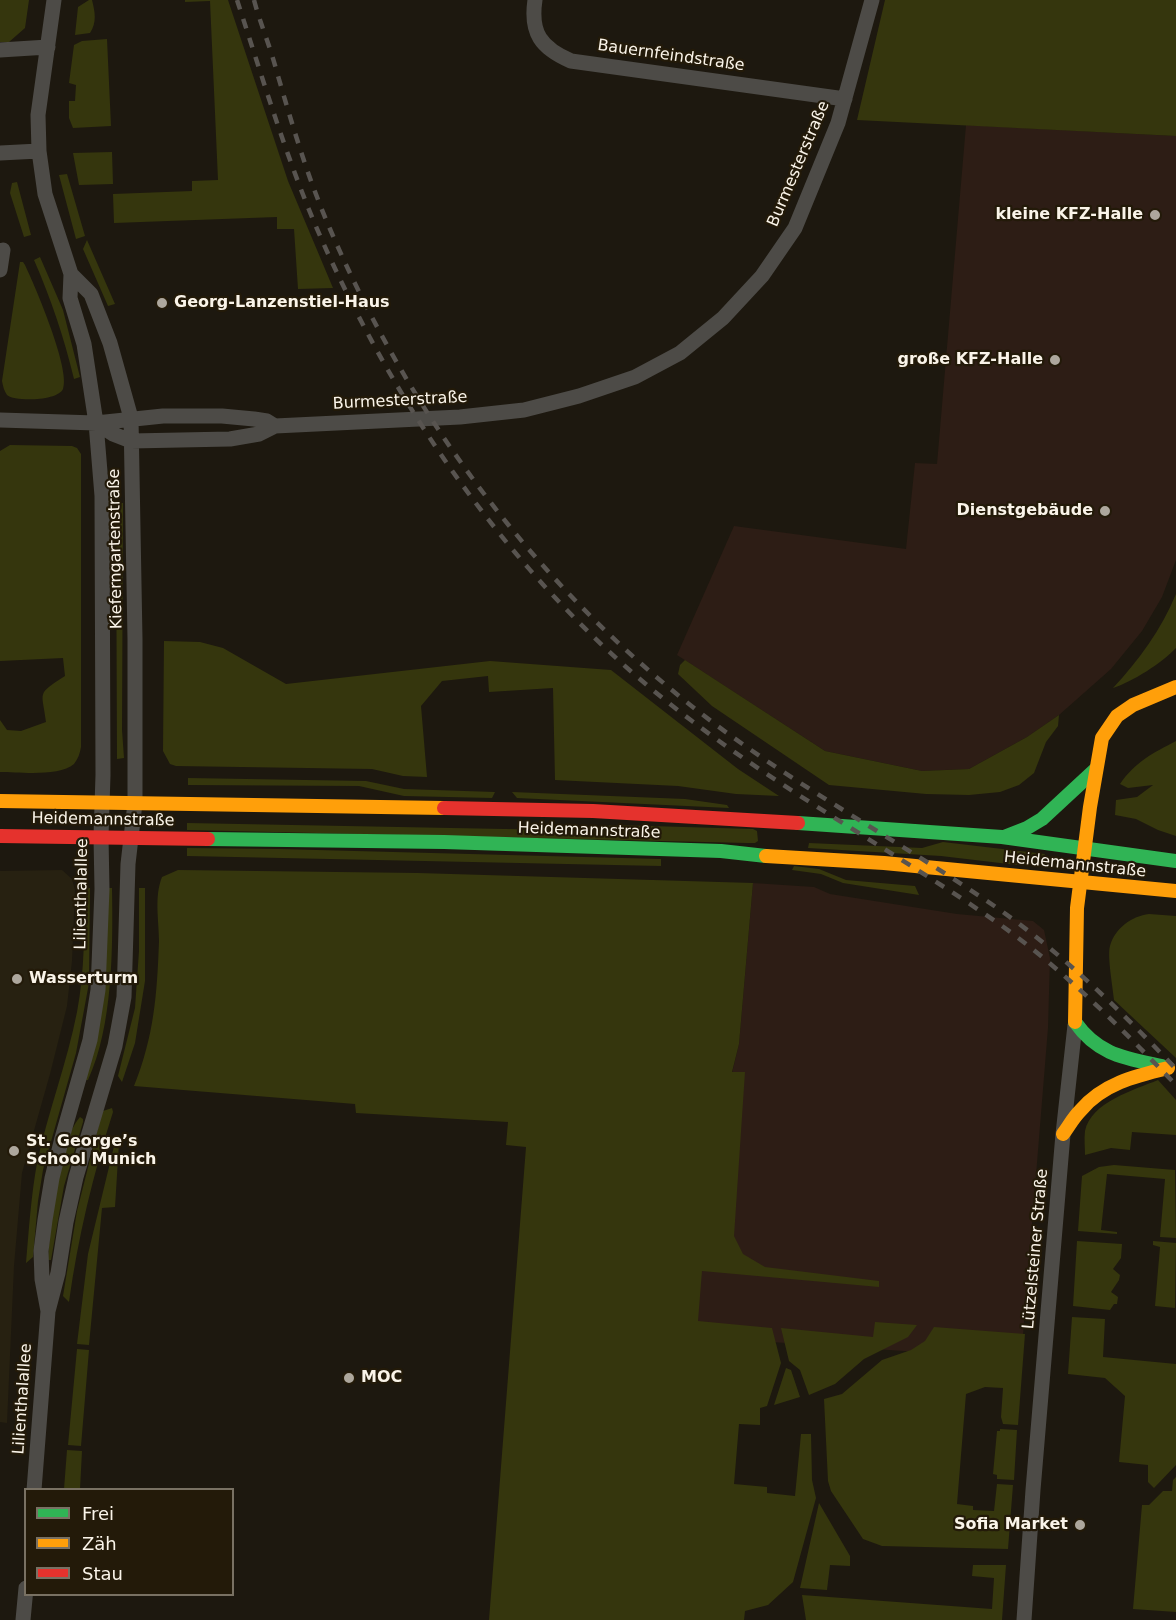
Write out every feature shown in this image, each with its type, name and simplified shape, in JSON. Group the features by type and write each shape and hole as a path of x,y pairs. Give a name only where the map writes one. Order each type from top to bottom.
{"main road":[{"name":"Heidemannstraße","path":"1084,849 1102,738 1117,716 1133,705 1176,687"},
{"path":"1002,837 1042,819 1096,769"},
{"name":"Heidemannstraße","path":"0,801 592,812 1002,837 1176,861"},
{"path":"779,858 784,822"},
{"name":"Heidemannstraße","path":"0,836 444,842 721,851 779,858 884,863 1176,891"},
{"name":"Lützelsteiner Straße","path":"1075,1022 1076,927 1084,849"},
{"path":"1075,1022 1083,1035 1095,1046 1114,1054 1172,1068"},
{"path":"1063,1134 1083,1107 1100,1092 1126,1078 1172,1068"}],"street":[{"name":"Kieferngartenstraße","path":"54,0 38,115 39,151 45,194 71,274 70,298 84,344 96,423 102,496 102,802"},
{"name":"Bauernfeindstraße","path":"535,0 534,23 537,36 551,51 571,61 845,99"},
{"name":"Burmesterstraße","path":"96,423 113,434 131,441 230,439 259,434 275,426 459,417 525,410 579,396 635,377 680,353 723,318 754,284 795,228 838,123 872,0"},
{"path":"0,50 48,47"},
{"path":"0,153 39,151"},
{"path":"0,270 1,251"},
{"name":"Kieferngartenstraße","path":"71,274 91,294 110,343 131,418 135,639 135,803 131,837"},
{"name":"Burmesterstraße","path":"0,420 96,423 131,418 222,416 267,421 275,426"},
{"name":"Lilienthalallee","path":"48,1311 42,1279 41,1251 52,1178 90,1040 98,990 102,889 100,837 102,802"},
{"name":"Lilienthalallee","path":"34,1488 48,1311 58,1273 76,1177 115,1046 124,997 127,885 131,837"},
{"name":"Lützelsteiner Straße","path":"1024,1620 1063,1134 1075,1022"},
{"path":"75,1092 99,1096"},
{"path":"23,1620 25,1596"}],"shaded area":[{"path":"0,0 29,0 25,28 9,42 0,42"},
{"path":"92,0 95,13 92,29 90,33 75,35 78,7"},
{"path":"185,0 228,0 288,181 333,288 298,289 294,229 277,229 277,217 114,223 113,194 192,191 192,181 218,180 210,1 185,2"},
{"path":"885,0 1176,0 1176,136 857,120"},
{"path":"107,39 111,126 73,128 69,118 69,101 75,101 76,85 69,83 74,45 82,41"},
{"path":"966,125 1176,136 1176,560 1162,597 1142,631 1111,669 1059,715 1027,737 969,769 922,771 825,751 677,655 734,526 906,549 915,463 937,464"},
{"path":"112,152 113,184 79,185 73,153"},
{"path":"67,174 85,236 76,239 59,175"},
{"path":"17,182 31,235 24,237 10,193 12,183"},
{"path":"87,240 115,304 108,306 83,249"},
{"path":"40,257 63,310 80,377 74,379 57,318 34,260"},
{"path":"20,262 25,265 36,291 51,328 62,365 63,389 45,398 11,397 7,395 2,381"},
{"path":"10,445 72,446 77,448 81,454 81,747 74,764 59,771 0,772 0,720 7,730 21,731 46,722 43,694 45,690 65,676 63,658 0,661 0,451"},
{"path":"116,503 123,503 122,730 124,758 117,759"},
{"path":"1176,594 1176,648 1146,671 1113,688 1149,644"},
{"path":"164,641 200,642 223,648 286,684 490,661 611,670 738,769 779,796 736,794 678,786 555,780 553,688 489,692 488,676 442,681 421,706 427,777 403,776 372,769 176,766 170,764 163,751"},
{"path":"685,660 825,751 922,771 969,769 1027,737 1059,715 1058,726 1046,742 1034,773 1019,785 1000,792 969,795 926,794 829,785 712,706 678,674 680,665"},
{"path":"1176,741 1176,836 1136,819 1115,815 1116,800 1137,797 1153,785 1128,788 1120,784 1126,776 1145,759"},
{"path":"188,778 366,781 404,789 495,792 492,798 404,796 359,786 188,785"},
{"path":"512,792 685,799 727,805 729,808 517,798"},
{"path":"187,823 558,830 616,825 753,829 757,831 758,841 747,843 187,830"},
{"path":"943,842 1045,854 1041,865 1017,865 941,856 808,848 809,843 922,848"},
{"path":"187,848 661,859 661,866 187,856"},
{"path":"794,866 819,869 846,880 915,886 919,895 843,883 821,874 792,870"},
{"name":"St. George’s School Munich","path":"62,870 72,879 75,890 72,961 67,1006 22,1173 14,1266 7,1423 0,1422 0,871"},
{"path":"178,870 418,873 753,883 739,1044 732,1072 745,1072 734,1236 743,1254 765,1267 879,1281 879,1287 702,1271 698,1321 772,1328 781,1363 767,1406 760,1408 760,1425 739,1424 734,1484 767,1487 767,1493 795,1496 801,1434 811,1434 812,1480 816,1498 793,1582 768,1605 745,1611 744,1620 489,1620 526,1147 506,1145 508,1122 356,1113 355,1104 134,1086 146,1050 155,997 160,885 162,877"},
{"path":"753,883 814,887 830,894 957,914 1033,921 1044,930 1050,958 1048,1028 1021,1359 669,1335 739,1044"},
{"path":"85,888 90,888 89,983 76,1053 43,1170 33,1257 26,1263 37,1163 80,997 84,950"},
{"path":"108,888 112,888 112,935 107,1011 96,1059 88,1080 84,1080"},
{"path":"139,888 145,888 145,981 135,1043 122,1082 118,1076 135,1008 139,951"},
{"path":"1149,914 1176,916 1176,1058 1114,1000 1109,957 1112,940 1125,924 1136,917"},
{"path":"1158,1080 1176,1100 1176,1135 1132,1132 1130,1150 1111,1148 1085,1155 1085,1131 1096,1112 1115,1098"},
{"path":"112,1108 113,1112 82,1230 69,1302 63,1296 77,1211 101,1116 103,1111"},
{"path":"80,1117 83,1122 64,1186 51,1260 48,1260 53,1206 60,1165 65,1146"},
{"path":"115,1142 119,1143 115,1207 102,1208 89,1345 77,1344 88,1254"},
{"path":"1114,1165 1175,1170 1176,1238 1160,1237 1165,1179 1107,1174 1101,1230 1117,1232 1117,1234 1078,1231 1082,1176 1099,1167"},
{"path":"1077,1241 1122,1244 1121,1258 1113,1269 1120,1275 1119,1280 1111,1292 1118,1297 1117,1304 1114,1304 1110,1310 1073,1306"},
{"path":"1153,1241 1176,1243 1175,1308 1155,1306 1160,1247 1153,1245"},
{"path":"1072,1317 1105,1319 1103,1357 1176,1364 1176,1465 1154,1488 1148,1482 1148,1465 1119,1462 1125,1396 1105,1378 1068,1374"},
{"path":"875,1322 917,1325 908,1337 864,1359 835,1384 809,1395 800,1370 789,1361 781,1328 873,1337"},
{"path":"934,1327 1025,1334 1018,1425 1003,1424 1001,1417 1003,1388 985,1387 966,1394 957,1504 973,1506 973,1510 994,1511 997,1484 1013,1485 1008,1549 882,1546 863,1539 831,1491 828,1481 824,1399 842,1394 882,1360 911,1350 925,1341"},
{"path":"77,1349 89,1350 81,1446 68,1445"},
{"path":"786,1368 791,1370 800,1397 774,1405"},
{"path":"1000,1429 1017,1430 1014,1480 997,1479 997,1475 993,1474 997,1431"},
{"path":"67,1450 82,1451 80,1488 64,1488"},
{"path":"1176,1477 1176,1612 1133,1609 1142,1505 1149,1505 1163,1491 1172,1491 1173,1480"},
{"path":"819,1503 850,1556 850,1566 830,1565 827,1590 800,1588"},
{"path":"973,1565 1006,1565 1002,1620 806,1620 802,1595 992,1609 994,1578 972,1576"}],"railway":[{"path":"237,0 297,179 321,238 354,307 391,375 431,440 476,503 524,563 576,620 632,672 692,721 728,748 957,896 1019,939 1089,998 1176,1085"},
{"path":"254,0 314,189 366,306 407,380 453,451 504,519 559,583 619,643 683,699 751,750 972,891 1026,929 1093,986 1176,1069"}],"traffic: fast":[{"path":"1004,837 1042,819 1096,769"},
{"path":"798,823 1002,837 1176,861"},
{"path":"208,839 444,842 721,851 766,856"},
{"path":"1075,1022 1093,1042 1103,1048 1124,1057 1162,1066"}],"traffic: slow":[{"path":"1075,1022 1077,908 1090,807 1102,738 1117,716 1133,705 1176,687"},
{"path":"0,801 444,808"},
{"path":"766,856 884,863 1176,891"},
{"path":"1063,1134 1078,1114 1098,1094 1120,1082 1168,1068"}],"traffic: jam":[{"path":"444,808 593,811 798,823"},
{"path":"0,836 208,839"}],"place":[{"name":"kleine KFZ-Halle","path":"1155,215"},
{"name":"Georg-Lanzenstiel-Haus","path":"162,303"},
{"name":"große KFZ-Halle","path":"1055,360"},
{"name":"Dienstgebäude","path":"1105,511"},
{"name":"Wasserturm","path":"17,979"},
{"name":"St. George’s School Munich","path":"14,1151"},
{"name":"MOC","path":"349,1378"},
{"name":"Sofia Market","path":"1080,1525"}]}
